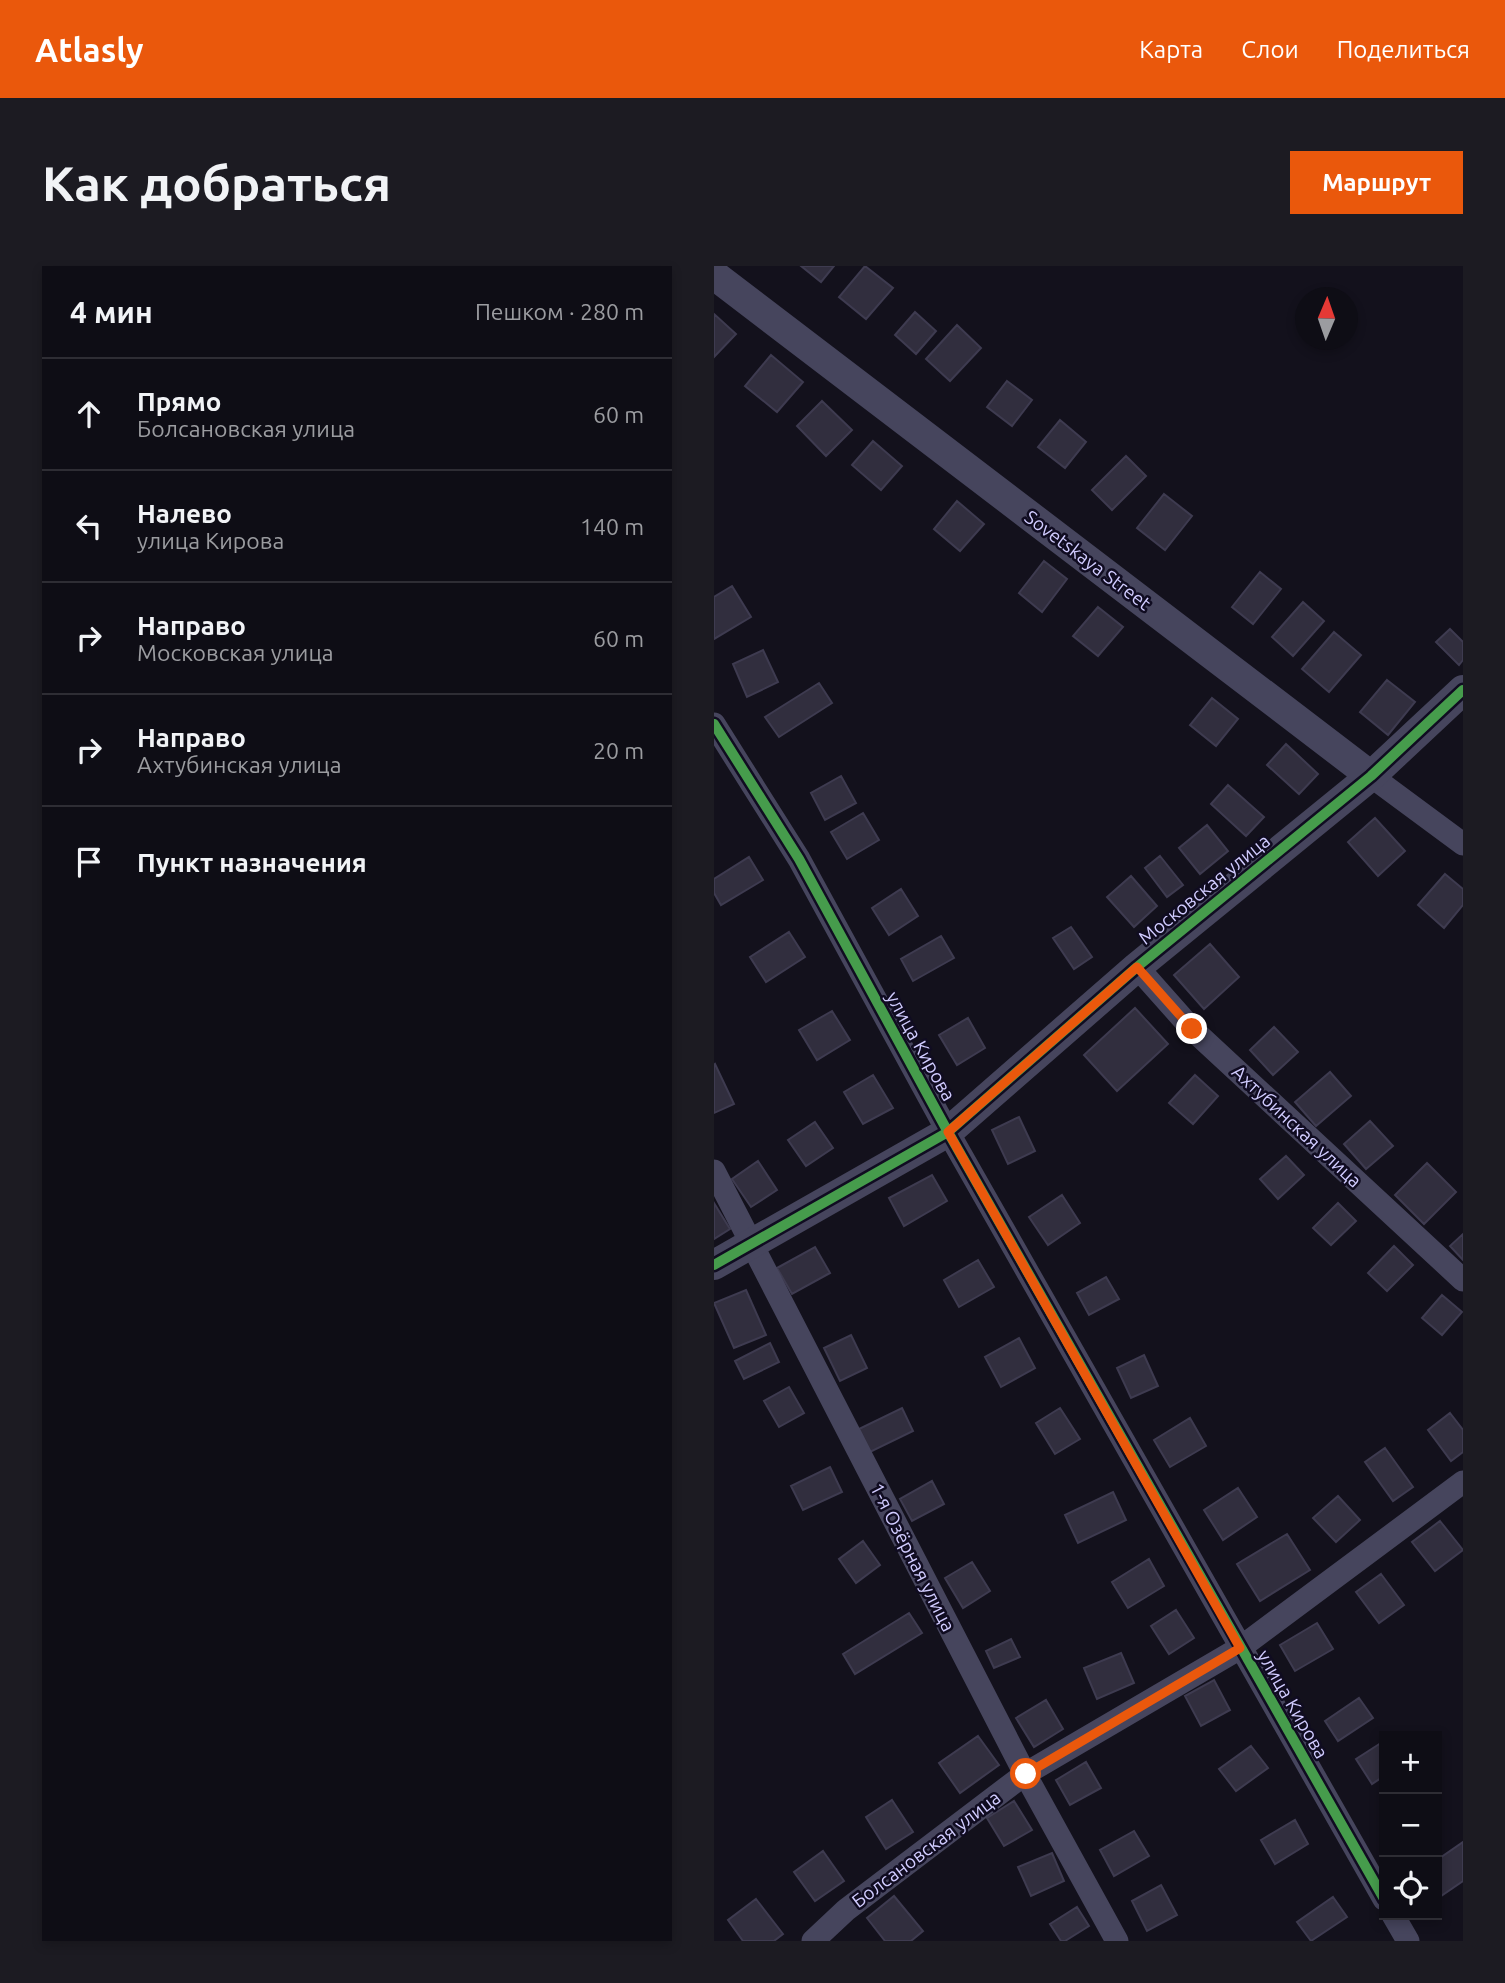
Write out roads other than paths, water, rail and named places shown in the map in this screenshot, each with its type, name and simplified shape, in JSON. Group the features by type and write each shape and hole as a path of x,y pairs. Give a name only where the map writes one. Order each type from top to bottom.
{"street":[{"name":"Sovetskaya Street","path":"714,275 1463,844"},
{"name":"Московская улица","path":"714,1265 948,1132 1137,967 1371,776 1463,690"},
{"name":"улица Кирова","path":"714,724 799,859 948,1132 1379,1890"},
{"name":"Ахтубинская улица","path":"1137,967 1192,1029 1463,1280"},
{"name":"1-я Озёрная улица","path":"714,1171 1026,1774 1117,1941"},
{"name":"Болсановская улица","path":"813,1941 846,1910 1026,1774 1240,1648 1463,1482"},
{"path":"1396,1920 1408,1941"}]}
